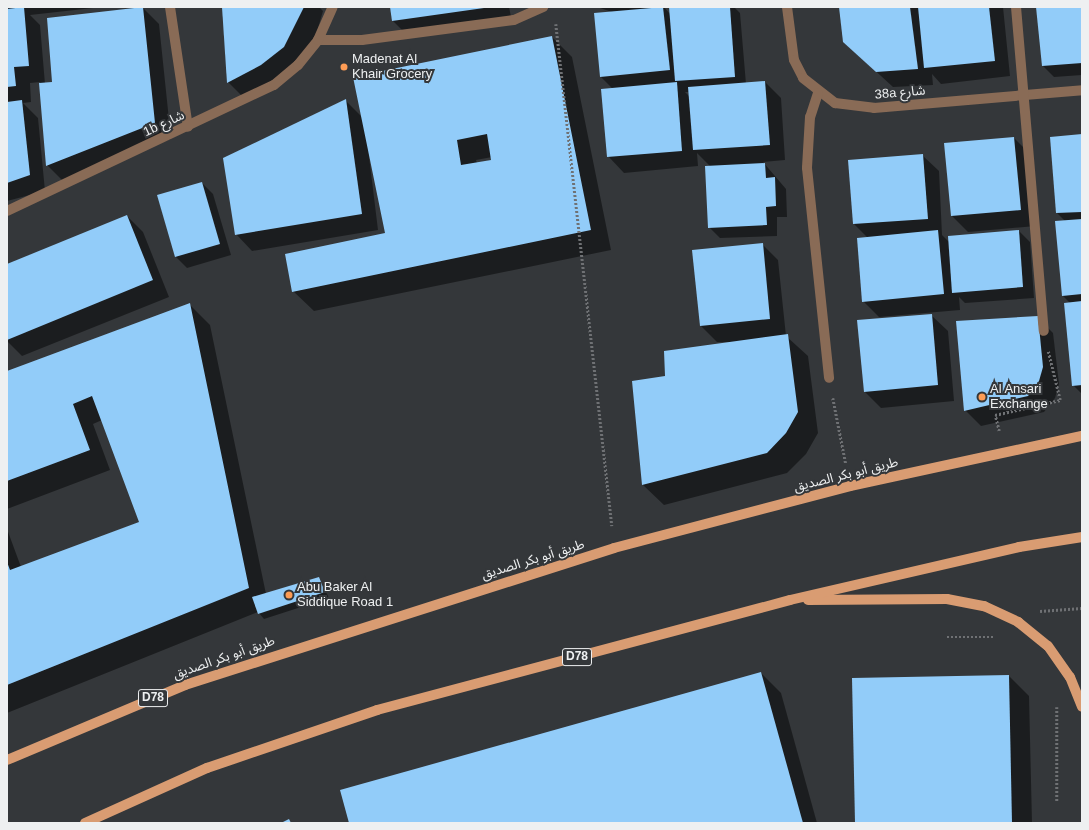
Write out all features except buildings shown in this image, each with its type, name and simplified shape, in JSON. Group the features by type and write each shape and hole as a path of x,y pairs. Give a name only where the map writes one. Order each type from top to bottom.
{"main road":[{"name":"طريق أبو بكر الصديق","path":"7,760 185,685 614,548 850,486 1082,436"},
{"name":"D78","path":"85,823 207,768 377,710 790,600 1019,547 1082,537"},
{"path":"790,600 947,599 984,606 1018,622 1048,646 1070,677 1082,707"}],"street":[{"path":"170,7 188,127"},
{"name":"1b شارع","path":"7,211 188,127 274,85 298,65 318,40 333,7"},
{"path":"318,40 362,40 514,20 543,7"},
{"name":"38a شارع","path":"787,7 794,60 803,78 818,93 854,108 1023,96 1082,90"},
{"path":"1016,7 1044,331"},
{"path":"818,93 809,124 807,168 829,378"}],"path":[{"path":"555,15 614,548"},
{"path":"1004,452 995,414 1060,400 1044,331"},
{"path":"829,378 850,486"},
{"path":"947,637 999,637"},
{"path":"1057,702 1057,801"}],"place":[{"name":"Madenat Al Khair Grocery","path":"344,67"},
{"name":"Al Ansari Exchange","path":"982,397"},
{"name":"Abu Baker Al Siddique Road 1","path":"289,595"}]}
